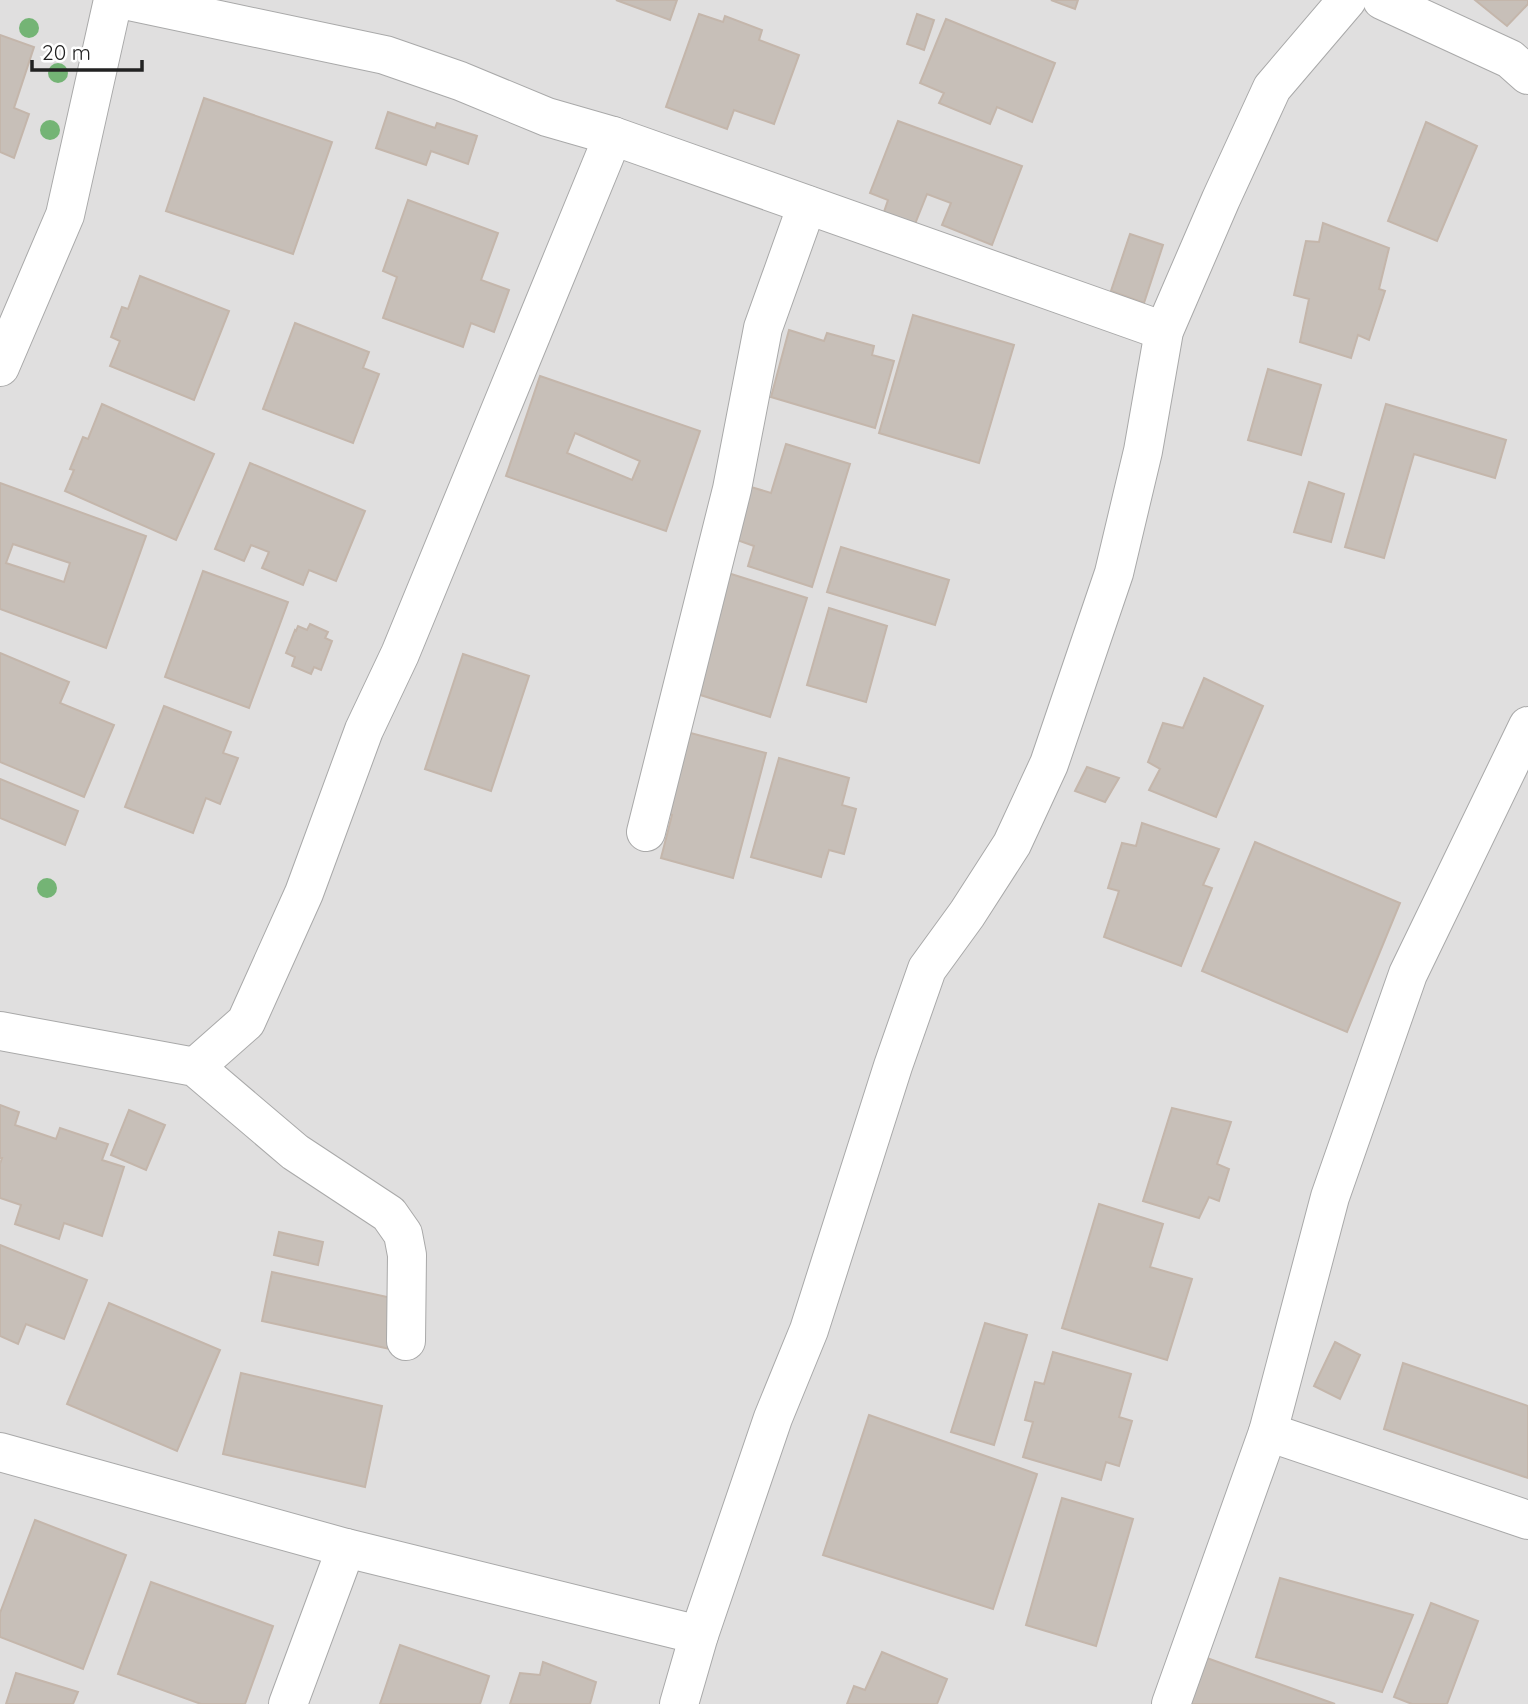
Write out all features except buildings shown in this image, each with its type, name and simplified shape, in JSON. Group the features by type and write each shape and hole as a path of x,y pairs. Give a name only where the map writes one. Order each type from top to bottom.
{"street":[{"path":"0,367 65,215 113,0"},
{"path":"124,0 385,55 460,81 547,117 613,136 1164,331"},
{"path":"679,1704 699,1635 773,1418 809,1330 893,1066 927,969 967,914 1012,844 1049,764 1114,573 1143,451 1164,331 1272,88 1347,0"},
{"path":"1382,0 1510,59 1528,75"},
{"path":"195,1067 246,1023 304,893 364,730 400,654 613,136"},
{"path":"646,832 732,489 763,328 807,205"},
{"path":"1171,1704 1268,1432 1330,1198 1408,974 1528,726"},
{"path":"0,1031 195,1067 295,1152 389,1214 403,1234 407,1255 406,1341"},
{"path":"1268,1432 1528,1520"},
{"path":"0,1452 346,1548 699,1635"},
{"path":"288,1704 346,1548"}],"shaded area":[{"path":"0,0 1528,0 1528,1704 0,1704"}]}
